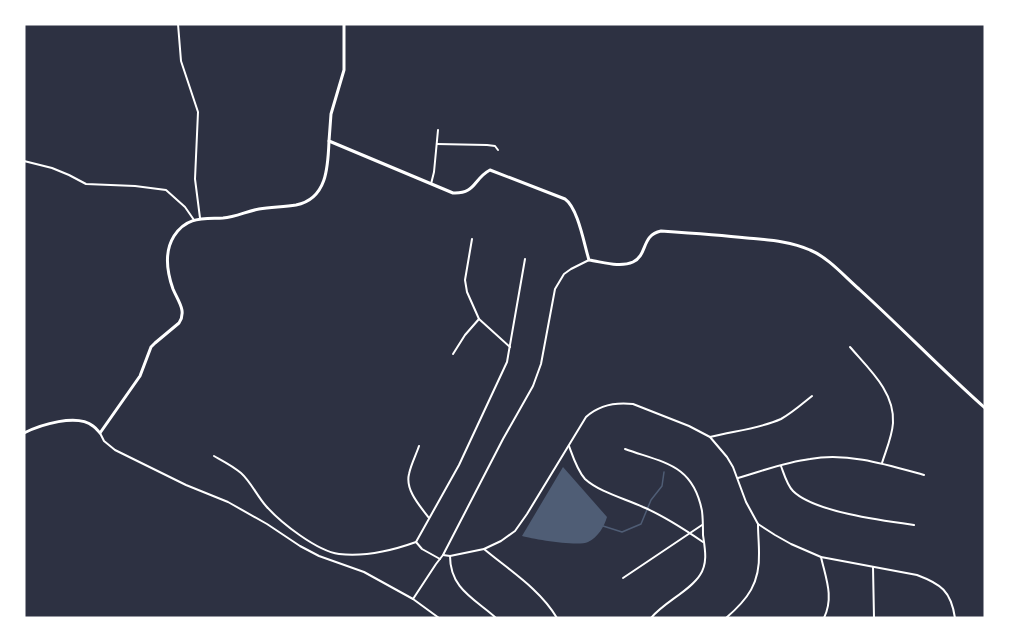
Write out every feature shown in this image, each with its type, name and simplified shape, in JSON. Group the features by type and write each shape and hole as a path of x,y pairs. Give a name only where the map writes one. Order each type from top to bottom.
{"main road":[{"path":"24,433 47,423 77,421 86,422 100,433 140,376 151,347 182,320 183,309 171,280 167,254 174,235 182,227 200,218 226,218 258,209 298,204 317,194 328,166 331,114 344,70 344,24"},
{"path":"329,141 453,193 464,193 470,190 490,170 565,198 574,210 590,260 613,264 635,261 650,237 661,231 778,241 811,250 828,261 882,309 985,408"}],"street":[{"path":"178,24 181,61 198,112 195,179 200,218"},
{"path":"431,184 438,130"},
{"path":"437,144 487,145 495,146 498,150"},
{"path":"24,161 57,170 86,184 165,190 185,207 194,220"},
{"path":"472,240 465,287 479,319 510,347"},
{"path":"214,456 241,473 261,500 288,526 300,536 326,550 338,554 370,554 416,542 459,465 507,362 525,259"},
{"path":"413,599 443,555 533,386 541,364 555,289 564,274 590,260"},
{"path":"453,354 479,319"},
{"path":"850,347 884,388 892,410 891,434 882,463"},
{"path":"710,437 779,420 812,396"},
{"path":"443,555 450,556 484,549 501,541 514,531 528,514 586,417 601,406 618,403 633,404 689,426 710,437 727,457 758,524 758,571 755,582 742,604 726,618"},
{"path":"100,433 104,441 115,450 186,485 228,502 300,546 329,560 364,572 413,599 439,618"},
{"path":"419,446 408,481 419,506 429,518"},
{"path":"569,446 578,469 595,486 645,507 704,543"},
{"path":"625,449 674,467 683,473 690,480 697,494 703,514 705,560 699,577 651,618"},
{"path":"738,478 810,458 882,463 924,475"},
{"path":"781,466 791,489 804,499 852,514 914,525"},
{"path":"758,524 791,544 821,557 917,575 940,585 947,594 955,618"},
{"path":"623,578 702,525"},
{"path":"416,542 422,549 440,559"},
{"path":"484,549 533,589 557,618"},
{"path":"450,556 450,565 464,593 496,618"},
{"path":"821,557 830,594 824,618"},
{"path":"873,567 874,618"}],"water":[{"path":"563,467 607,517 598,535 588,542 575,544 522,536"}],"waterway":[{"path":"603,526 622,532 641,524 651,500 662,486 664,472"}]}
